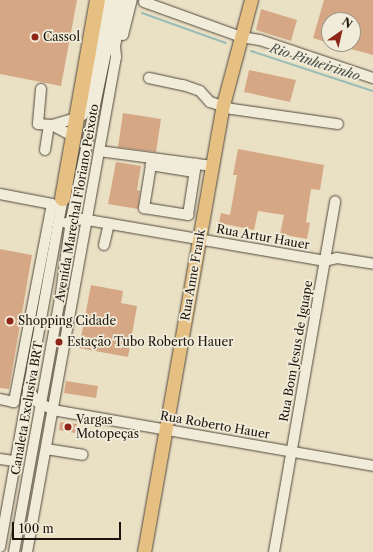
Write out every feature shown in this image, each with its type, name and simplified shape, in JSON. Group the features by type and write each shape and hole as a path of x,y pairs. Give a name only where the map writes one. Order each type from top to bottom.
{"highway":[{"path":"62,198 87,54 110,9"}],"main road":[{"name":"Rua Anne Frank","path":"144,552 223,105 251,0"}],"street":[{"name":"Avenida Marechal Floriano Peixoto","path":"0,547 28,388 53,225 62,198 102,34 110,9 109,0"},
{"name":"Canaleta Exclusiva BRT","path":"14,552 61,293 71,220 105,64 110,9 117,0"},
{"name":"Avenida Marechal Floriano Peixoto","path":"110,9 124,0"},
{"path":"116,57 122,28 132,0"},
{"path":"144,2 241,37 260,40 373,78"},
{"name":"Avenida Marechal Floriano Peixoto","path":"27,552 110,92 116,57 115,46 122,28 110,9"},
{"path":"87,54 102,34"},
{"name":"Canaleta Exclusiva BRT","path":"105,64 115,46"},
{"path":"149,78 183,85 200,91 210,102 223,105 232,110 338,124"},
{"path":"41,89 38,124 50,125 76,118"},
{"name":"Canaleta Exclusiva BRT","path":"91,128 110,92"},
{"path":"50,125 73,136"},
{"path":"45,150 50,125"},
{"path":"99,151 195,168"},
{"path":"195,168 188,214 144,208 151,165 195,168 212,166"},
{"path":"0,194 52,204 53,225 14,402 0,399"},
{"name":"Rua Bom Jesus de Iguape","path":"274,552 335,201"},
{"name":"Rua Artur Hauer","path":"53,225 71,220 87,220 325,261 337,258 373,264"},
{"path":"104,245 109,224"},
{"path":"28,388 41,405"},
{"name":"Rua Roberto Hauer","path":"41,405 53,410 373,466"},
{"path":"46,449 83,455"},
{"path":"0,459 15,461"}],"building":[{"name":"Cassol","path":"0,0 77,0 61,86 0,74"},
{"path":"324,0 373,0 373,55 361,52 361,12 321,12 321,40 313,38"},
{"path":"261,9 297,20 291,41 256,30"},
{"path":"249,70 296,80 290,102 244,92"},
{"path":"123,113 161,119 156,152 118,147"},
{"path":"238,149 324,165 320,190 311,189 306,222 310,223 307,239 280,234 284,215 258,211 254,230 219,223 221,213 230,215 237,175 233,175"},
{"path":"116,162 141,166 137,190 140,191 138,209 108,204"},
{"name":"Shopping Cidade","path":"0,249 32,255 9,389 0,388"},
{"path":"91,285 123,291 121,303 137,306 128,357 79,348"},
{"path":"66,381 98,386 96,398 64,393"},
{"name":"Vargas Motopeças","path":"60,422 77,424 75,433 59,430"}],"waterway":[{"name":"Rio Pinheirinho","path":"142,13 226,43"},
{"name":"Rio Pinheirinho","path":"251,51 373,91"}],"place":[{"name":"Cassol","path":"35,37"},
{"name":"Shopping Cidade","path":"10,321"},
{"name":"Estação Tubo Roberto Hauer","path":"59,342"},
{"name":"Vargas Motopeças","path":"68,427"}]}
